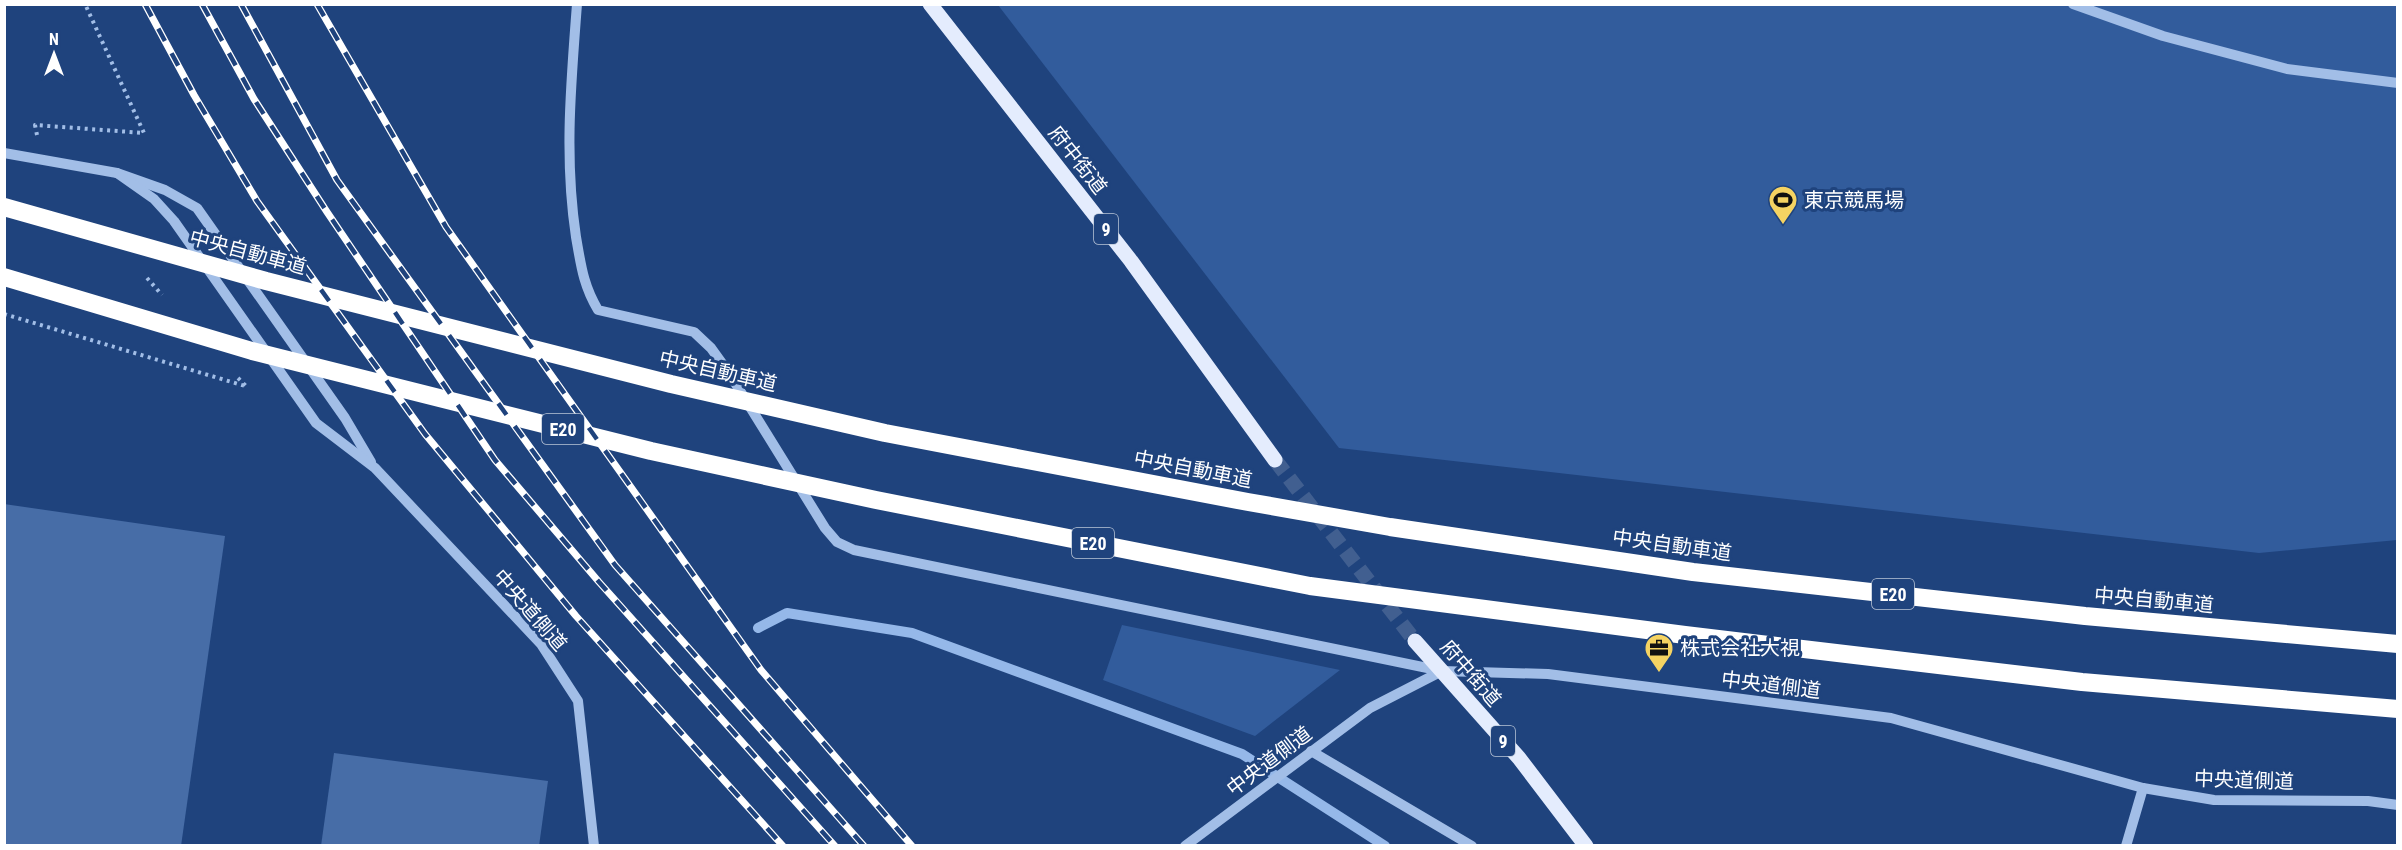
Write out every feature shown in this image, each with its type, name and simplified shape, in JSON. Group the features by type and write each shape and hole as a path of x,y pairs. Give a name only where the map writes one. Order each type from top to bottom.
{"highway":[{"name":"中央自動車道","path":"4,207 266,281 670,384 885,433 1248,502 1390,527 1693,572 2085,616 2397,644"},
{"name":"E20","path":"4,278 252,351 651,451 888,502 1310,586 1685,635 2082,682 2397,709"}],"main road":[{"name":"府中街道","path":"930,4 1131,261 1275,460"},
{"name":"府中街道","path":"1415,641 1519,758 1586,846"}],"street":[{"path":"577,4 568,122 573,212 584,282 590,296 598,310 693,332 711,348 742,392 825,528 837,542 854,550 1442,671"},
{"path":"2073,4 2163,36 2287,69 2397,82"},
{"name":"中央道側道","path":"4,153 117,173 165,189 197,208 345,418 375,468"},
{"name":"中央道側道","path":"117,173 154,199 174,221 316,423 375,468 541,644 578,701 594,846"},
{"name":"中央道側道","path":"1185,846 1370,708 1442,671 1548,674 1891,718 2143,788 2214,800 2368,801 2397,805"},
{"path":"1311,751 1472,846"},
{"path":"2126,846 2143,788"}],"path":[{"path":"41,161 35,125 144,133 85,4"},
{"path":"4,314 246,386"}],"shaded area":[{"name":"東京競馬場","path":"998,5 2397,5 2397,540 2259,553 1339,448"},
{"path":"1122,625 1340,670 1255,736 1103,680"}],"building":[{"path":"4,504 225,536 181,846 4,846"},
{"path":"334,753 548,781 539,846 321,846"}],"waterway":[{"path":"758,628 787,613 912,633 1242,754 1385,846"}],"tunnel":[{"path":"1275,460 1415,641"}],"railway":[{"path":"145,4 194,95 257,201 425,434 576,616 783,846"},
{"path":"202,4 254,99 327,212 495,460 599,582 835,846"},
{"path":"241,4 337,180 615,565 864,846"},
{"path":"317,4 446,227 761,670 912,846"}],"place":[{"name":"東京競馬場","path":"1783,226"},
{"name":"株式会社大視","path":"1659,674"}]}
